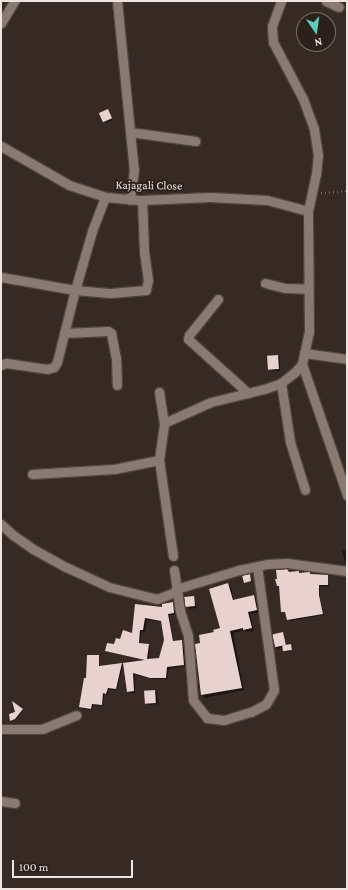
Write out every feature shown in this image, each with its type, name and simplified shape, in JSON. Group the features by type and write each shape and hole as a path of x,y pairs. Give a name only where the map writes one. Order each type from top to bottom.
{"street":[{"path":"1,23 14,1"},
{"path":"117,1 134,170 130,200"},
{"path":"164,423 212,402 264,390 281,383 296,372 302,364 309,332 308,211 316,174 318,155 314,129 303,99 273,42 272,26 280,1"},
{"path":"326,1 338,7"},
{"path":"130,132 195,142"},
{"name":"Kajagali Close","path":"1,146 69,184 105,197 130,200 210,197 267,200 308,211"},
{"path":"1,366 6,363 47,369 54,367 57,362 92,231 105,197"},
{"path":"1,278 75,290 111,293 146,290 148,280 144,251 142,200"},
{"path":"265,283 285,288 308,289"},
{"path":"218,299 189,335 188,339 248,393"},
{"path":"64,333 108,331 111,333 116,358 117,385"},
{"path":"304,353 347,359"},
{"path":"302,364 347,495"},
{"path":"281,383 290,442 305,490"},
{"path":"159,392 164,423 160,460 172,556"},
{"path":"32,474 114,469 160,460"},
{"path":"1,524 13,535 33,549 66,567 109,587 158,598 175,591 257,566 288,563 347,571"},
{"path":"174,570 175,591 188,636 193,700 207,718 224,720 251,712 266,704 274,690 257,566"},
{"path":"1,729 42,729 76,715"},
{"path":"1,801 15,803"}],"path":[{"path":"312,194 347,191"}],"building":[{"path":"108,109 112,118 103,122 99,113"},
{"path":"278,355 279,369 268,370 267,356"},
{"path":"287,569 289,572 299,571 299,573 310,572 310,574 328,575 328,585 319,585 319,595 323,614 287,620 285,612 281,612 279,586 277,586 275,579 277,579 276,570"},
{"path":"250,574 251,581 244,583 242,575"},
{"path":"228,583 233,600 254,595 257,610 248,612 252,628 243,630 243,628 230,631 242,688 201,695 195,644 200,643 199,635 214,632 213,630 220,628 209,589"},
{"path":"194,596 195,606 185,607 184,597"},
{"path":"173,602 174,613 168,614 173,641 182,640 184,665 167,667 166,678 150,678 133,673 134,691 127,692 123,663 145,660 105,651 107,643 114,644 116,638 120,639 123,630 132,633 135,604 162,607 162,604","holes":["145,618 161,621 164,640 159,658 147,659 149,644 139,643 140,630 143,630"]},
{"path":"283,632 286,645 275,647 272,634"},
{"path":"291,644 292,650 283,651 282,645"},
{"path":"87,655 99,655 99,666 122,663 116,689 108,688 106,694 103,693 102,705 92,704 91,709 79,707 84,678 86,678"},
{"path":"155,690 156,703 145,704 144,691"},
{"path":"12,701 23,709 15,719 10,721 9,714 15,712"}]}
